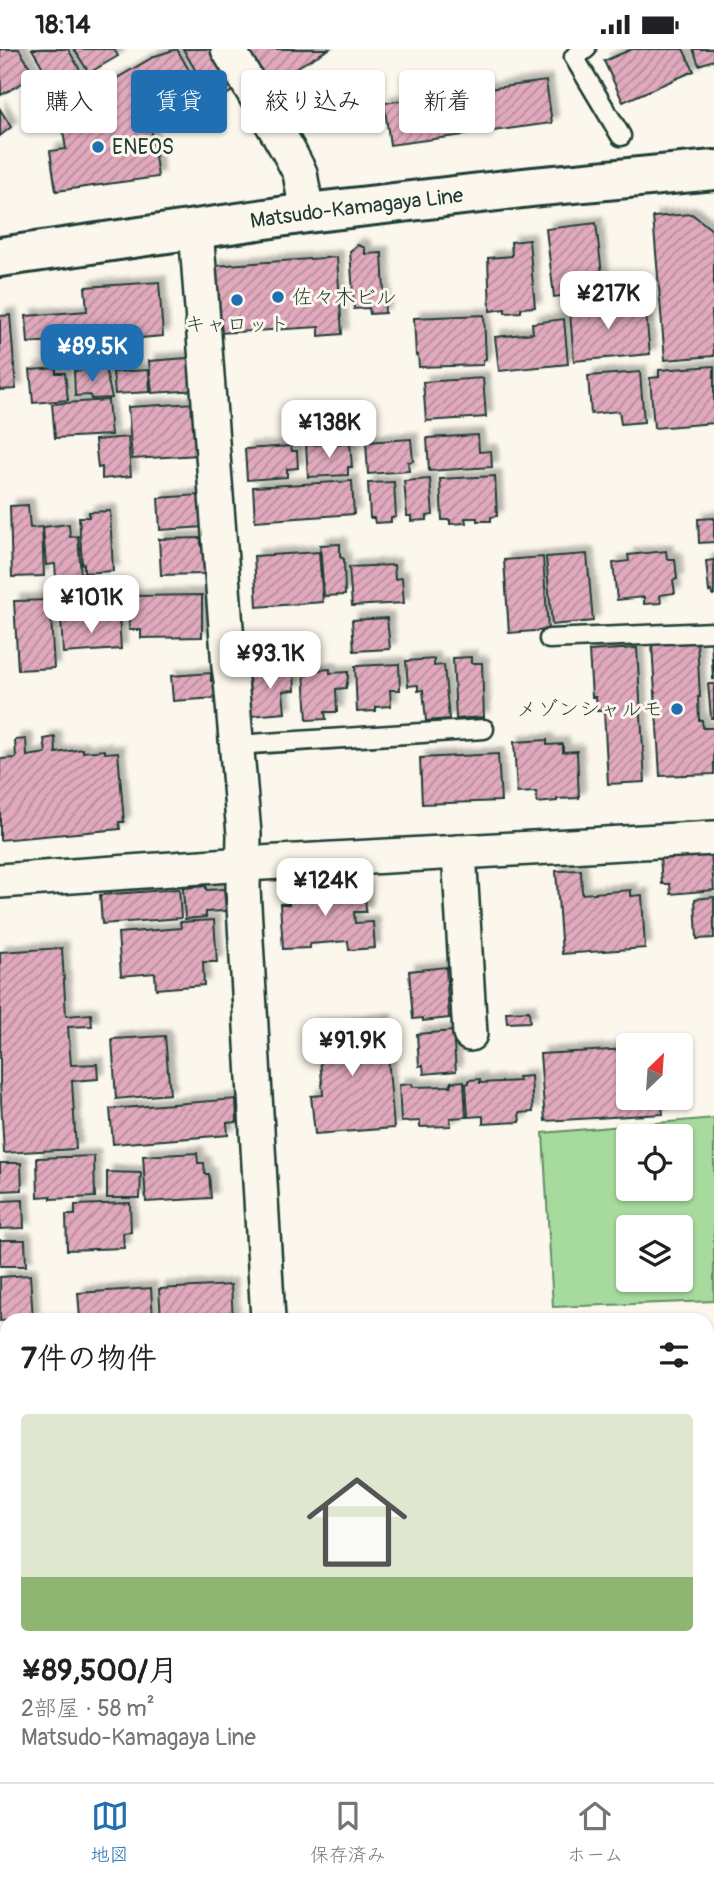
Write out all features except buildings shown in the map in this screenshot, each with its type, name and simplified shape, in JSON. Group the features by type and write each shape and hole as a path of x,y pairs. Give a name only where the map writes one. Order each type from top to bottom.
{"main road":[{"name":"Matsudo-Kamagaya Line","path":"0,257 307,213 532,187 714,170"}],"street":[{"path":"228,49 300,173 307,213"},
{"path":"196,229 232,680 268,1313"},
{"path":"0,880 714,838"},
{"path":"459,852 470,1034"}],"lane":[{"path":"586,49 574,57 621,136"},
{"path":"550,639 714,632"},
{"path":"236,745 484,729"}],"green space":[{"path":"714,1118 714,1301 553,1307 543,1133 616,1127 616,1201 693,1201 693,1124 646,1124"}],"place":[{"name":"ENEOS","path":"98,147"},
{"name":"佐々木ビル","path":"278,297"},
{"name":"キャロット","path":"237,300"},
{"name":"メゾンシャルモ","path":"677,709"}]}
